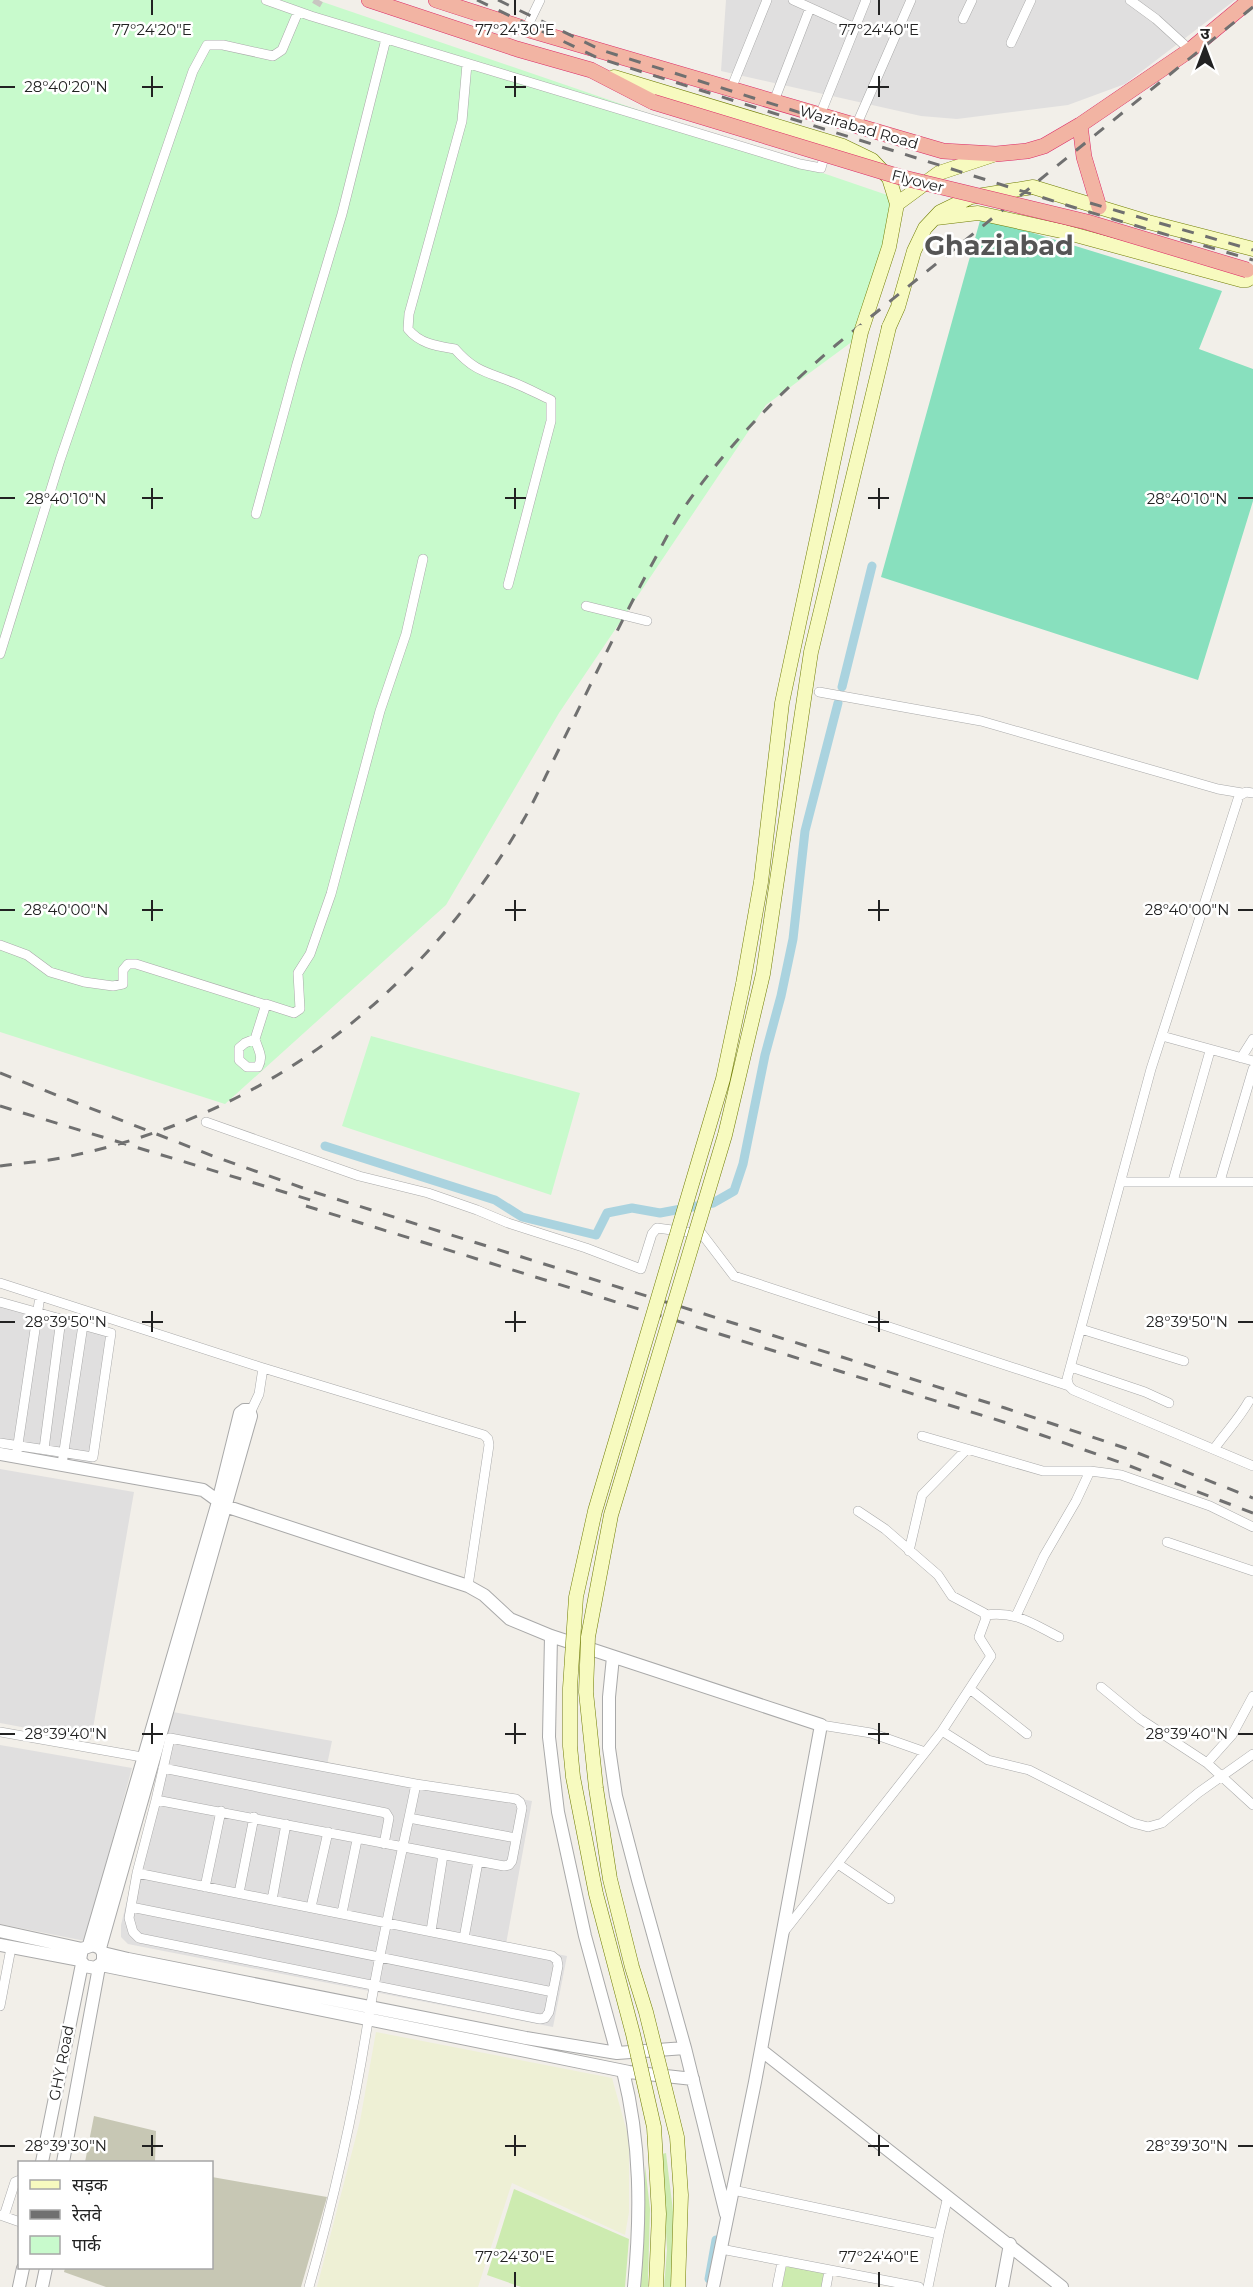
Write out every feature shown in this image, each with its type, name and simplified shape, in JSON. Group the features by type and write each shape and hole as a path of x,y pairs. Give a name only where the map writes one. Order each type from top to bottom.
{"highway":[{"name":"Wazirabad Road","path":"436,0 526,29 943,151 996,154 1027,151 1044,146 1080,125 1190,50 1250,0"},
{"path":"376,1 517,49 591,70"},
{"name":"Flyover","path":"591,70 653,102 900,177 1087,222 1251,273"},
{"path":"1080,125 1084,157 1099,207"}],"main road":[{"path":"591,70 828,142 872,160 889,178 897,204 889,247 861,332 782,703 760,882 743,984 723,1079 595,1510 576,1597 570,1688 570,1746 573,1777 596,1894 633,2034 654,2127 659,2214 656,2287"},
{"path":"897,204 939,173 996,154"},
{"path":"678,2287 681,2195 676,2137 646,2012 610,1879 596,1788 586,1692 588,1637 611,1515 725,1136 763,974 811,652 889,327 898,307 914,251 925,228 940,212 971,197 1033,187 1253,249"},
{"path":"933,219 978,213 1061,231 1241,280 1247,280 1251,273"}],"street":[{"path":"266,0 467,64 816,168 822,166 828,142"},
{"path":"526,29 540,0"},
{"path":"730,89 768,0"},
{"path":"793,0 855,28"},
{"path":"820,115 866,0"},
{"path":"856,126 911,0"},
{"path":"963,19 972,0"},
{"path":"1011,43 1031,0"},
{"path":"1130,0 1156,19 1190,50"},
{"path":"311,16 316,5"},
{"path":"774,101 810,8"},
{"path":"0,654 60,460 193,71 207,45 223,45 273,56 282,50 298,12"},
{"path":"256,514 297,364 342,214 386,39"},
{"path":"467,64 462,121 409,314 408,329 415,339 434,346 455,349 466,362 482,372 512,382 551,400 551,421 508,585"},
{"path":"0,945 27,955 50,972 84,982 113,986 123,984 123,970 128,964 136,964 294,1013 300,1010 298,974 310,954 331,894 380,711 406,634 423,559"},
{"path":"586,606 646,621"},
{"path":"819,692 981,722 1218,789 1253,794"},
{"path":"1069,1386 1067,1379 1151,1069 1242,793"},
{"path":"255,1039 266,1005"},
{"path":"1162,1036 1253,1061"},
{"path":"1241,1058 1253,1039"},
{"path":"1173,1181 1210,1051"},
{"path":"1220,1181 1253,1069"},
{"path":"206,1122 359,1176 428,1193 641,1269 652,1234 657,1228 702,1234 734,1276 1069,1386 1253,1466"},
{"path":"1121,1182 1253,1182"},
{"path":"0,1283 262,1368 486,1437 489,1445 468,1586"},
{"path":"16,1451 40,1296"},
{"path":"0,1302 111,1333 93,1457 63,1458 44,1449 0,1454"},
{"path":"63,1458 81,1324 86,1311"},
{"path":"44,1449 61,1319"},
{"path":"1081,1329 1184,1361"},
{"path":"1071,1367 1145,1392 1169,1403"},
{"path":"92,1956 221,1504 240,1413 244,1410 251,1411 259,1394 262,1368"},
{"path":"1214,1449 1229,1427 1237,1421 1249,1401"},
{"path":"922,1436 1043,1471 1090,1471 1121,1475 1210,1506 1253,1527"},
{"path":"0,1443 16,1451 63,1458 208,1491 221,1504 468,1586 484,1595 510,1618 551,1636 821,1725 872,1733 925,1752"},
{"path":"909,1551 922,1495 967,1449"},
{"path":"1016,1616 1044,1556 1076,1501 1090,1471"},
{"path":"92,1956 142,1757 221,1504"},
{"path":"858,1511 885,1529 938,1575 952,1596 985,1615 1004,1613 1016,1616 1059,1637"},
{"path":"1167,1542 1253,1572"},
{"path":"782,1935 942,1731 991,1656 979,1637 985,1615"},
{"path":"551,1636 549,1737 558,1812 585,1936 617,2053"},
{"path":"613,1657 609,1697 609,1748 616,1796 685,2048 727,2219"},
{"path":"1101,1687 1150,1726 1208,1763 1253,1805"},
{"path":"970,1689 1027,1734"},
{"path":"1208,1763 1232,1735 1253,1696"},
{"path":"713,2287 761,2050 821,1725"},
{"path":"942,1731 988,1760 1029,1770 1140,1826 1155,1827 1162,1823 1253,1754"},
{"path":"0,1732 142,1757"},
{"path":"137,1873 388,1922 554,1958 558,1963 547,2016 540,2019 139,1938 133,1932 129,1918 137,1873 170,1738 416,1784 516,1799 522,1808 509,1865 504,1866 357,1840 254,1817 156,1800"},
{"path":"163,1768 386,1813 389,1818 384,1844"},
{"path":"309,2287 329,2218 357,2094 375,1986 416,1784"},
{"path":"205,1887 221,1811"},
{"path":"239,1893 254,1817"},
{"path":"409,1818 516,1838"},
{"path":"272,1900 286,1824"},
{"path":"311,1907 328,1832"},
{"path":"342,1913 357,1840"},
{"path":"431,1931 443,1855"},
{"path":"464,1938 478,1862"},
{"path":"838,1864 890,1899"},
{"path":"131,1907 553,1992"},
{"path":"0,1931 92,1956 370,2014 623,2071 693,2079"},
{"path":"0,2006 6,1946 92,1956"},
{"name":"GHY Road","path":"42,2161 92,1956"},
{"name":"GHY Road","path":"63,2161 92,1956"},
{"path":"370,2014 617,2053 685,2048"},
{"path":"761,2050 1062,2287"},
{"path":"623,2071 634,2124 638,2161 634,2287"},
{"path":"18,2181 15,2182 2,2216 18,2221"},
{"path":"733,2190 939,2234"},
{"path":"928,2287 948,2196"},
{"path":"1002,2287 1013,2247"},
{"path":"1009,2287 1013,2247"},
{"path":"721,2249 886,2285 919,2287"},
{"path":"777,2287 782,2262"},
{"path":"19,2287 23,2269"},
{"path":"42,2287 46,2269"},
{"path":"826,2287 829,2271"}],"shaded area":[{"path":"726,0 1235,0 1125,84 1068,105 957,119 921,116 721,71"},
{"path":"0,1300 113,1337 92,1464 0,1448"},
{"path":"0,1469 134,1492 91,1740 0,1723"},
{"path":"173,1712 332,1741 327,1765 532,1801 506,1944 567,1956 553,2027 128,1944 121,1937 121,1925"},
{"path":"0,1745 132,1768 85,1941 0,1924"},
{"path":"376,2032 612,2078 629,2139 629,2212 625,2235 512,2183 478,2287 317,2287 360,2121"},
{"path":"94,2116 156,2131 155,2161 85,2161"},
{"path":"213,2177 327,2197 301,2287 106,2287 64,2272 65,2269 213,2269"}],"green space":[{"path":"0,0 317,0 893,197 868,330 766,405 559,713 446,905 225,1104 0,1032"},
{"path":"981,217 1222,291 1199,349 1253,369 1253,501 1198,680 881,577"},
{"path":"371,1036 580,1093 551,1195 342,1126"},
{"path":"666,2153 673,2211 672,2287 664,2287 667,2250 662,2154"},
{"path":"645,2165 650,2209 648,2287 637,2287 643,2244"},
{"path":"514,2189 629,2239 625,2287 521,2287 487,2275"},
{"path":"786,2266 827,2273 824,2287 782,2287"}],"waterway":[{"path":"842,687 872,566"},
{"path":"325,1146 495,1200 522,1217 596,1235 607,1213 632,1208 660,1213 713,1203 734,1191 743,1164 765,1055 793,939 805,831 838,703"},
{"path":"709,2279 716,2240"}],"tunnel":[{"path":"316,5 319,0"}],"railway":[{"path":"477,0 598,58 1079,209 1253,260"},
{"path":"498,0 601,50 887,140"},
{"path":"0,1166 46,1161 135,1139 204,1113 269,1080 330,1040 386,993 437,941 483,883 524,819 615,635 673,525 715,466 734,444 793,383 836,345 1253,7"},
{"path":"1090,203 1253,250"},
{"path":"0,1073 213,1156 317,1193 1005,1408 1125,1448 1253,1498"},
{"path":"0,1106 317,1202"},
{"path":"306,1206 1007,1423 1122,1463 1253,1513"}],"district":[{"name":"Ghaziabad","path":"999,245"}]}
